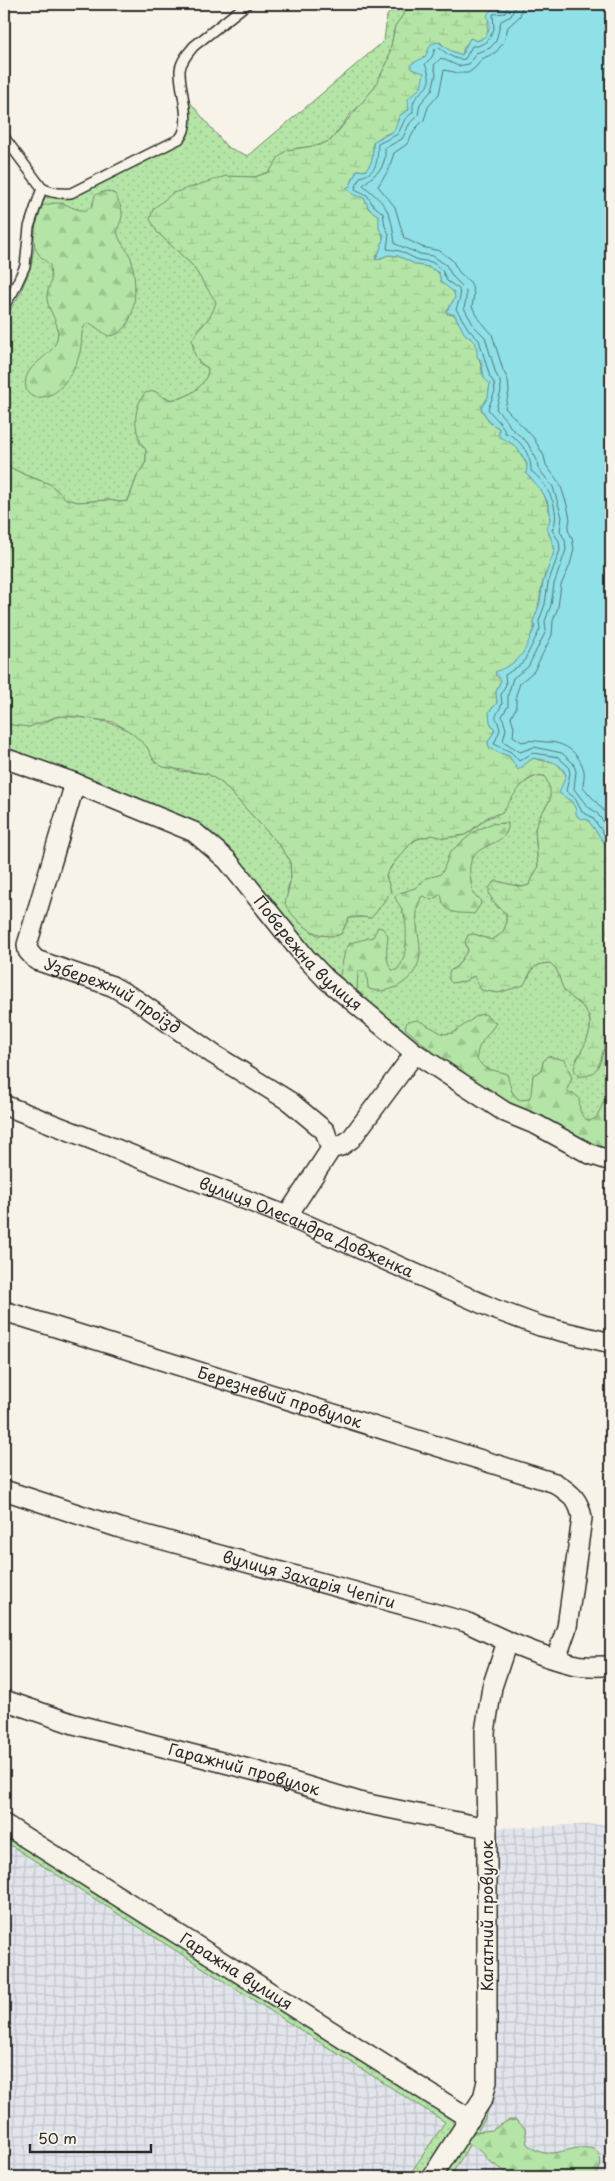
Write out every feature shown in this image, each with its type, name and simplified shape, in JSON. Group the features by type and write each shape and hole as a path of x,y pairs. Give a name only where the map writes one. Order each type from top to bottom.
{"street":[{"name":"Побережна вулиця","path":"4,758 75,783 194,832 216,849 252,890 305,957 326,979 415,1053 505,1112 537,1125 590,1154 611,1162"},
{"name":"Узбережний проїзд","path":"75,783 27,945 28,951 36,960 112,986 135,1000 213,1054 295,1106 325,1131 331,1149"},
{"path":"287,1216 331,1149 342,1146 351,1139 415,1053"},
{"name":"вулиця Олесандра Довженка","path":"4,1105 287,1216 494,1309 540,1326 611,1343"},
{"name":"Березневий провулок","path":"4,1311 555,1483 570,1493 580,1506 582,1518 567,1627 556,1659"},
{"name":"вулиця Захарія Чепіги","path":"4,1490 120,1528 466,1622 507,1642 556,1659 578,1665 611,1666"},
{"name":"Кагатний провулок","path":"432,2177 483,2098 487,2081 485,1732 492,1687 507,1642"},
{"name":"Гаражний провулок","path":"4,1700 74,1724 256,1771 363,1803 487,1828"},
{"name":"Гаражна вулиця","path":"4,1824 470,2119"}],"lane":[{"path":"4,137 42,188 48,192 71,193 179,139 185,130 180,70 187,54 194,46 247,4"},
{"path":"4,306 25,266 29,227 42,188"}],"shaded area":[{"path":"611,1824 611,2177 450,2177 485,2119 492,1828"},
{"path":"4,1841 445,2122 408,2177 4,2177"}],"green space":[{"path":"395,4 411,4 395,26 388,61 364,103 352,112 331,140 320,145 287,150 269,172 255,177 226,177 157,232 192,265 217,302 212,317 199,328 199,363 208,368 207,374 200,386 188,395 174,399 164,398 154,391 139,442 146,450 146,462 138,474 128,501 78,502 66,499 50,484 25,475 4,464 4,320 19,296 31,266 39,218 38,205 40,199 45,197 73,196 183,142 188,132 185,96 227,147 248,156 384,41 387,16"},
{"path":"411,4 505,4 502,9 496,7 489,18 487,35 476,41 471,38 464,47 462,55 448,50 440,42 431,45 428,54 419,61 421,70 425,73 421,87 410,98 409,110 400,115 394,131 382,136 373,143 370,164 365,171 357,170 350,186 364,198 369,209 379,216 383,241 375,258 377,260 388,255 398,256 417,265 429,267 439,273 442,282 454,292 455,298 447,310 447,314 455,315 466,335 475,342 484,378 490,384 488,397 481,409 490,423 499,428 499,432 518,449 527,465 527,473 543,493 549,508 549,535 553,542 553,558 543,581 536,620 527,648 520,659 511,667 498,671 495,675 501,680 496,692 497,703 490,710 491,724 495,730 488,742 489,747 509,756 518,769 533,758 556,762 566,775 564,783 566,794 574,805 577,816 588,820 611,852 611,1027 605,1040 599,1065 594,1072 588,1075 578,1076 574,1069 590,1031 589,1016 584,1008 564,990 558,972 550,963 536,966 524,985 498,993 481,990 474,976 465,981 452,983 449,980 449,972 457,966 468,950 465,942 468,935 474,934 491,940 504,930 506,914 491,898 489,889 491,885 496,881 522,887 529,885 538,867 535,829 540,816 550,800 550,789 545,776 531,778 519,788 501,813 489,816 465,835 444,838 432,835 414,840 392,865 386,876 391,891 377,912 371,918 349,918 341,934 333,936 317,933 295,918 285,904 291,878 290,860 276,841 222,783 208,774 163,767 154,761 147,747 132,733 114,722 58,716 29,727 4,724 4,464 25,475 50,484 66,499 78,502 128,501 138,474 146,462 146,450 139,437 136,422 136,414 141,399 145,393 154,391 164,398 181,398 200,386 207,374 208,368 200,363 196,357 192,340 209,318 216,302 192,265 157,232 150,219 153,209 173,193 226,176 255,177 269,172 279,157 287,150 320,145 331,140 374,88 388,61 395,26"},
{"path":"106,191 115,194 121,208 122,216 118,235 130,255 133,267 135,292 131,316 126,326 118,333 108,336 90,323 86,325 82,331 78,358 66,380 58,390 50,395 31,396 26,388 28,373 54,346 58,333 47,299 51,280 50,265 39,255 34,242 35,230 42,206 57,203 76,209 88,210 93,204 95,195"},
{"path":"58,716 100,720 114,724 138,738 148,748 154,761 180,771 208,774 222,783 276,841 290,860 291,878 287,891 298,921 317,935 335,936 341,934 349,918 371,918 391,891 386,876 399,856 418,838 433,835 452,837 469,833 487,818 496,816 524,783 538,776 545,776 551,789 550,800 540,816 535,829 538,867 529,885 522,887 496,881 491,901 506,914 504,930 491,940 474,934 465,942 468,950 457,966 449,972 465,981 474,976 479,983 529,977 536,966 550,963 558,972 567,992 582,1006 590,1020 587,1041 576,1060 605,1050 606,1034 611,1027 611,1157 477,1091 352,997 219,849 4,753 4,724 42,724"},
{"path":"508,823 507,831 503,837 477,852 472,858 470,876 473,894 480,899 481,904 474,914 450,911 444,905 441,894 431,900 424,896 421,897 417,908 420,954 415,971 395,988 377,991 369,989 365,971 358,971 357,990 351,992 339,979 345,951 350,943 373,937 378,927 382,928 388,935 388,961 392,970 397,970 401,965 405,951 406,934 405,918 395,897 397,894 415,888 426,878 439,875 443,871 450,852 474,832 490,824"},
{"path":"485,1014 496,1023 480,1044 477,1060 485,1068 507,1074 512,1092 519,1100 529,1099 533,1075 541,1071 547,1056 565,1060 572,1078 567,1089 569,1093 573,1093 579,1098 580,1112 586,1119 590,1121 597,1117 606,1096 611,1095 611,1120 608,1139 611,1142 611,1155 502,1101 497,1095 451,1068 405,1028 407,1022 418,1020 443,1034 453,1033 478,1015"},
{"path":"4,1829 459,2121 425,2177 408,2177 445,2122 4,1841"},
{"path":"492,2098 485,2119 450,2177 439,2177"},
{"path":"509,2120 516,2120 525,2128 527,2144 544,2153 579,2148 596,2150 601,2160 597,2174 595,2177 514,2177 487,2160 483,2152 468,2143 467,2140 474,2132 492,2130"}],"water":[{"path":"505,4 611,4 611,852 588,820 579,818 571,801 559,793 566,775 560,766 553,762 533,758 518,770 509,756 489,747 488,742 495,730 490,722 489,712 497,703 496,692 501,680 495,672 517,660 527,644 535,627 533,622 540,603 543,582 555,549 547,528 550,520 549,506 537,485 526,474 527,464 519,450 513,444 499,437 499,428 490,423 481,408 488,397 490,384 484,378 481,360 477,357 475,342 464,333 455,315 446,312 455,298 454,292 441,282 439,273 429,267 417,265 398,256 388,255 375,260 384,235 379,229 379,216 369,209 364,198 354,195 346,188 350,186 357,170 365,171 371,163 374,141 394,131 400,115 409,110 408,99 421,87 424,73 411,69 411,64 425,57 431,44 438,42 451,51 462,55 470,38 477,41 487,34 489,24 487,15 494,6 502,9"}]}
